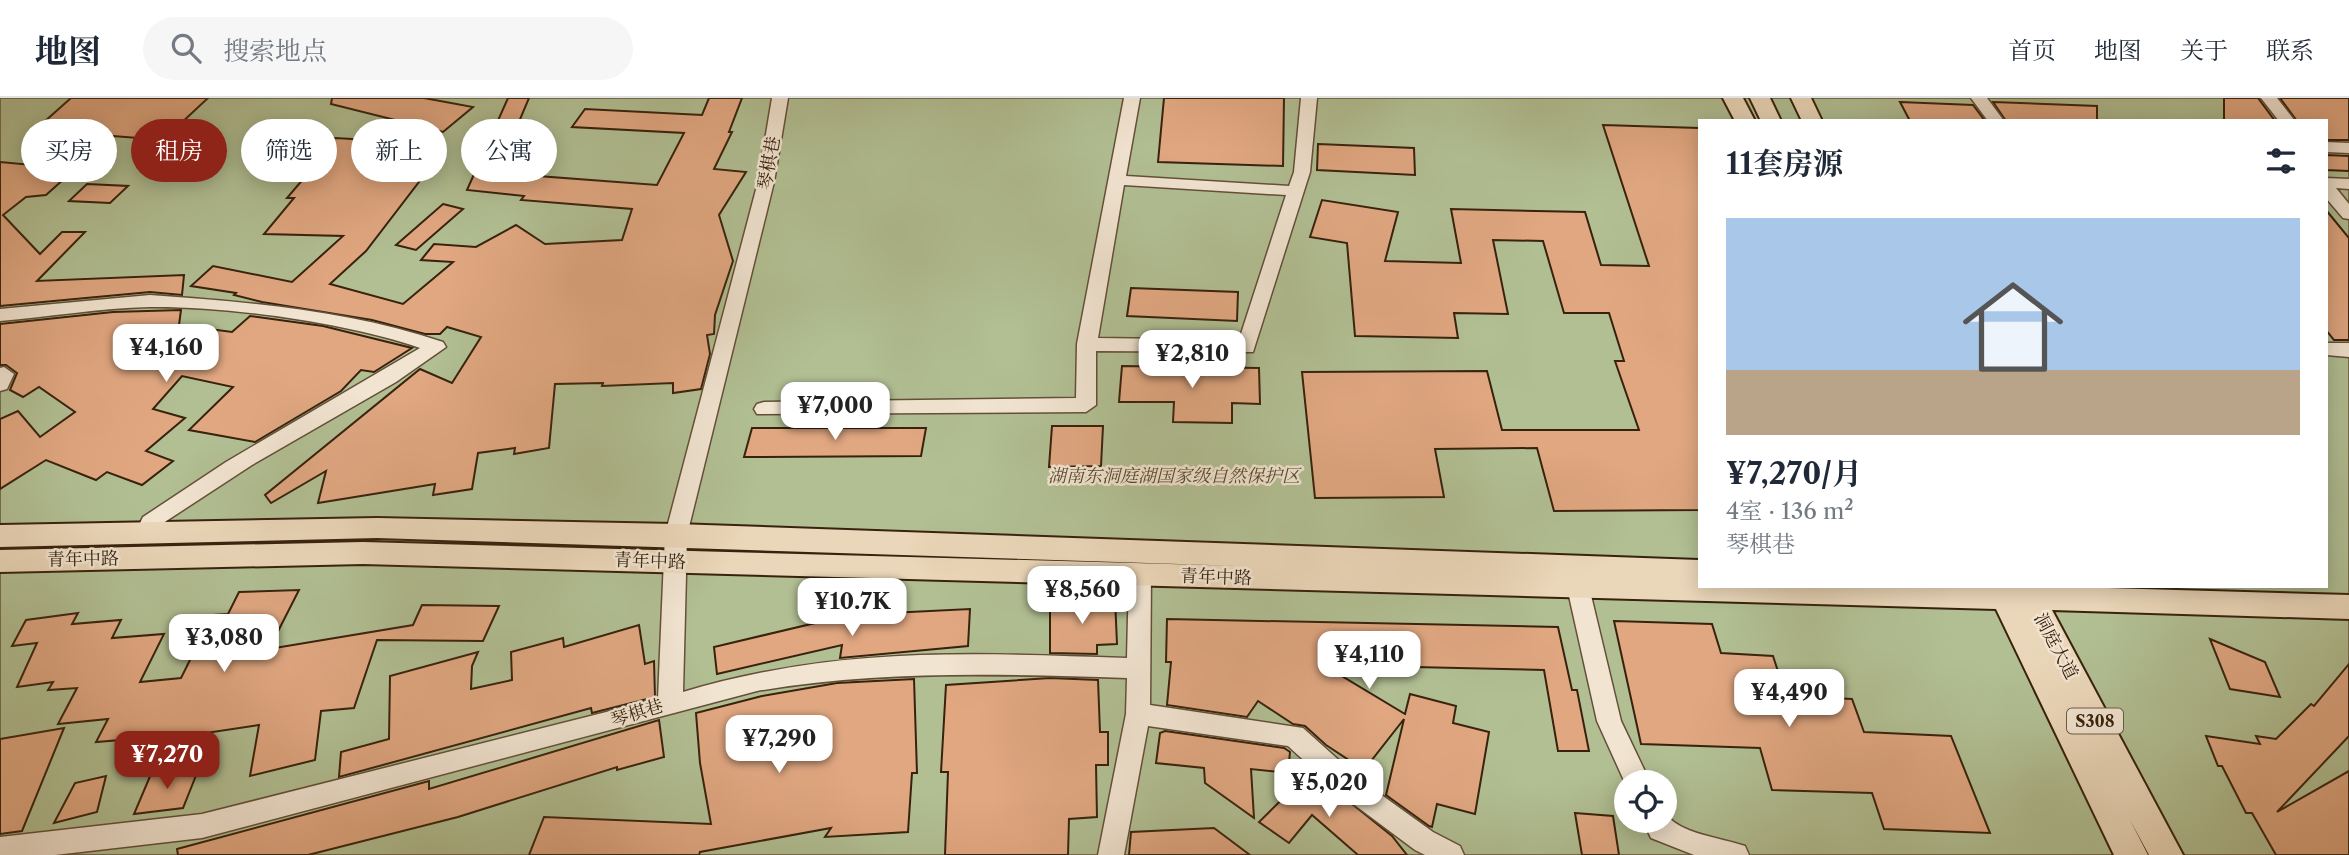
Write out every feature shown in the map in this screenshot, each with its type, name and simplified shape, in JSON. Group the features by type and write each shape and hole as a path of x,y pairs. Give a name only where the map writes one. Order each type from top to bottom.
{"main road":[{"path":"1733,98 1744,119"},
{"path":"1760,98 1770,119"},
{"path":"1782,98 1792,119"},
{"path":"1801,98 1811,119"},
{"name":"青年中路","path":"0,536 377,528 1140,575 1578,587 2015,592 2349,607"},
{"name":"青年中路","path":"0,561 676,548 1698,571"},
{"path":"2246,588 2349,591"},
{"name":"洞庭大道","path":"2015,592 2131,855"},
{"name":"洞庭大道","path":"2015,592 2166,855"}],"street":[{"name":"琴棋巷","path":"0,849 202,826 670,706 676,548 766,183 780,98"},
{"path":"764,409 1086,405 1087,344 1132,98"},
{"path":"1087,344 1246,347 1302,172 1309,98"},
{"path":"1979,98 1995,119"},
{"path":"2269,98 2285,119"},
{"path":"2328,147 2349,148"},
{"path":"1117,180 1296,191"},
{"path":"2328,185 2349,184"},
{"path":"2328,188 2349,214"},
{"path":"0,315 150,301 194,303 278,311 401,335 436,347 360,397 321,415 242,462 151,523"},
{"path":"2328,349 2349,350"},
{"path":"0,375 4,374 0,384"},
{"path":"1111,855 1138,714 1140,575"},
{"path":"1578,587 1609,721 1631,770"},
{"path":"670,706 757,681 842,670 937,665 1139,668"},
{"path":"1138,714 1294,736 1353,789 1424,841 1451,855"},
{"path":"1671,833 1717,852 1736,855"}],"green space":[{"name":"湖南东洞庭湖国家级自然保护区","path":"0,98 2349,98 2349,855 0,855"}],"building":[{"path":"71,98 208,98 186,119 131,119 131,137 117,136 117,119 47,119"},
{"path":"332,98 424,98 473,107 447,129 447,119 391,119 331,104"},
{"path":"508,98 529,98 520,119 499,119"},
{"path":"709,98 742,98 729,132 732,132 714,169 746,172 719,215 733,261 715,315 714,334 707,335 710,354 701,389 673,393 673,383 602,386 603,383 555,384 549,448 514,454 515,448 478,453 472,489 433,495 435,484 318,503 326,471 271,503 265,495 420,369 452,383 481,337 447,327 440,334 425,334 372,320 262,302 234,295 236,293 191,286 213,266 292,282 343,236 264,234 294,198 287,198 301,182 337,182 337,138 351,139 351,182 419,182 366,251 330,284 403,304 453,262 421,260 434,244 476,247 516,225 545,244 622,240 632,209 521,200 524,196 467,190 471,182 557,182 557,177 657,185 684,133 572,127 585,109 702,115"},
{"path":"1164,98 1284,98 1283,166 1158,162"},
{"path":"2224,98 2258,98 2274,119 2224,119"},
{"path":"2280,98 2349,98 2349,140 2328,140 2328,119 2296,119"},
{"path":"1900,102 1973,105 1984,119 1909,119"},
{"path":"1993,102 2097,106 2097,119 2005,119"},
{"path":"1603,125 1698,128 1698,510 1554,511 1537,448 1435,449 1444,497 1315,498 1302,372 1487,371 1502,430 1639,430 1615,361 1624,361 1609,313 1564,313 1543,241 1493,240 1508,314 1454,313 1458,338 1355,336 1347,243 1310,237 1322,200 1398,212 1385,261 1461,263 1451,209 1585,212 1601,265 1649,266"},
{"path":"1318,144 1414,148 1415,175 1317,170"},
{"path":"2328,155 2349,156 2349,171 2328,170"},
{"path":"0,162 21,164 21,182 60,182 46,195 26,197 3,215 40,254 62,232 85,232 37,281 184,275 182,295 150,292 0,306"},
{"path":"87,184 128,186 110,203 69,201"},
{"path":"443,204 463,209 416,250 396,245"},
{"path":"2328,212 2349,238 2349,340 2334,340 2328,332"},
{"path":"1131,288 1238,292 1237,321 1127,316"},
{"path":"181,310 179,325 232,332 250,316 323,326 412,348 374,372 361,370 341,391 255,442 189,430 233,387 182,376 153,409 185,418 146,451 173,461 142,485 107,472 96,480 46,460 0,489 0,419 18,411 40,437 75,412 39,387 23,397 10,390 17,373 6,365 0,365 0,324 113,312"},
{"path":"1122,366 1259,368 1260,404 1232,403 1232,423 1173,422 1174,402 1119,402"},
{"path":"1052,426 1103,426 1101,466 1049,467"},
{"path":"752,428 926,428 921,456 744,457"},
{"path":"299,590 269,649 413,625 422,605 499,606 483,641 377,640 354,708 321,711 315,760 250,776 259,725 206,733 96,742 108,719 58,724 77,688 48,690 53,682 17,687 37,643 12,646 26,620 78,613 72,624 121,620 112,638 164,634 140,682 181,678 201,638 186,639 198,616 228,614 239,592"},
{"path":"1115,598 1117,644 1097,645 1097,654 1050,653 1050,602"},
{"path":"970,609 968,646 840,658 842,645 717,674 714,647 849,615"},
{"path":"1167,619 1558,627 1572,690 1577,690 1589,751 1558,751 1544,670 1324,665 1324,671 1340,675 1405,714 1410,694 1456,706 1453,723 1489,732 1475,814 1437,804 1432,827 1386,795 1404,719 1364,770 1326,745 1305,726 1293,724 1258,701 1247,717 1167,705 1171,662 1166,662"},
{"path":"1614,621 1712,624 1721,653 1773,656 1786,696 1852,699 1864,732 1951,736 1990,833 1884,829 1872,793 1772,790 1760,748 1641,744"},
{"path":"639,625 645,664 654,661 655,697 592,713 591,708 339,777 341,752 389,739 390,676 478,652 472,666 471,689 512,680 511,652 563,638 564,647"},
{"path":"2210,639 2265,662 2280,697 2230,689"},
{"path":"2349,664 2349,736 2277,812 2349,771 2349,855 2276,855 2252,813 2246,813 2222,766 2218,766 2206,736 2260,744 2256,736 2276,739 2311,704 2314,706"},
{"path":"1050,678 1098,680 1100,732 1108,732 1108,765 1096,765 1097,817 1069,819 1068,855 945,855 948,772 941,772 946,685"},
{"path":"914,679 917,773 912,773 908,832 825,837 831,828 700,852 699,855 529,855 544,817 711,824 700,763 696,713 762,696 837,683"},
{"path":"659,720 664,757 617,770 617,767 458,817 308,855 178,855 177,849 429,781 429,789"},
{"path":"64,728 22,831 0,834 0,739"},
{"path":"1165,731 1284,748 1290,752 1288,773 1251,769 1254,818 1205,783 1204,768 1156,763 1160,733"},
{"path":"199,768 183,808 134,814 151,774"},
{"path":"1311,771 1392,836 1407,855 1358,855 1312,815 1289,843 1259,822"},
{"path":"106,776 97,812 54,823 75,783"},
{"path":"1575,813 1613,816 1619,855 1582,855"},
{"path":"1214,828 1250,855 1129,855 1131,832"}]}
